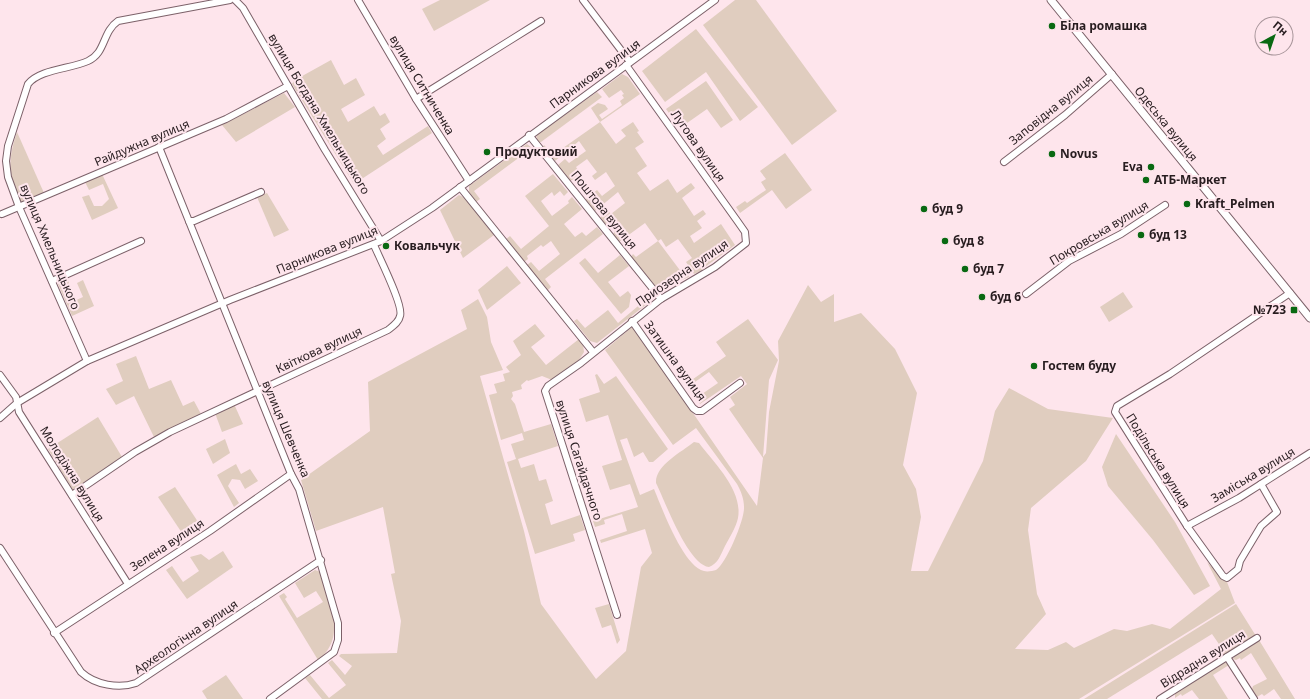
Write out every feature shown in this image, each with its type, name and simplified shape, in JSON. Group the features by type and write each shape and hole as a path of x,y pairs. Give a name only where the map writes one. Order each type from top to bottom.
{"street":[{"name":"вулиця Хмельницького","path":"87,361 18,207 7,166 8,146 28,84 31,80 55,70 88,61 96,56 104,43 111,26 118,21 230,0"},
{"name":"вулиця Богдана Хмельницького","path":"235,0 243,8 325,150 381,241"},
{"name":"вулиця Ситниченка","path":"358,0 416,99 469,180"},
{"name":"Лугова вулиця","path":"584,0 745,232 746,243"},
{"name":"Парникова вулиця","path":"0,418 18,403 87,361 221,305 381,241 432,208 715,0"},
{"name":"Одеська вулиця","path":"1051,0 1310,318"},
{"path":"416,99 542,21"},
{"name":"Заповідна вулиця","path":"1004,162 1065,115 1112,74"},
{"name":"Райдужна вулиця","path":"2,214 226,119 288,86"},
{"name":"Поштова вулиця","path":"530,135 661,298"},
{"path":"0,146 8,146"},
{"name":"вулиця Шевченка","path":"159,147 220,296 221,305 258,391 291,474 299,489 321,560 338,623 339,632 336,647 325,660 270,699"},
{"path":"460,187 593,352"},
{"path":"189,221 194,221 260,192"},
{"name":"Покровська вулиця","path":"1026,294 1069,261 1121,234 1165,205"},
{"path":"52,281 142,241"},
{"name":"Приозерна вулиця","path":"593,352 661,298 715,267 746,243"},
{"name":"Квіткова вулиця","path":"72,495 147,445 388,330 401,316 400,304 374,244"},
{"name":"Подільська вулиця","path":"1261,484 1277,512 1261,526 1240,561 1238,569 1227,578 1223,576 1187,526 1121,424 1115,412 1117,406 1170,374 1290,294"},
{"name":"Затишна вулиця","path":"632,321 693,408 697,411 702,411 740,384"},
{"name":"вулиця Сагайдачного","path":"593,352 548,386 545,391 617,615"},
{"name":"Молодіжна вулиця","path":"0,375 16,397 19,412 128,584"},
{"name":"Заміська вулиця","path":"1187,526 1261,484 1310,453"},
{"name":"Зелена вулиця","path":"54,633 210,531 291,474"},
{"name":"Археологічна вулиця","path":"0,548 54,633 86,677 114,686 132,685 321,560"},
{"name":"Відрадна вулиця","path":"1160,699 1171,696 1257,638"},
{"path":"1227,657 1254,699"}],"shaded area":[{"path":"440,0 490,0 434,31 422,9"},
{"path":"735,0 756,0 837,111 792,145 703,25"},
{"path":"696,29 758,107 740,121 706,72 665,102 642,71"},
{"path":"331,60 344,85 356,78 365,95 341,109 348,122 374,106 380,116 385,113 390,122 380,129 386,139 377,146 383,155 428,126 432,133 354,184 292,84 295,80"},
{"path":"622,74 628,77 640,94 600,122 591,108 598,103 605,105 608,109 599,115 602,119 622,105 620,101 624,98 622,95 624,94 621,90 609,98 602,89"},
{"path":"706,81 733,120 721,128 707,109 680,128 666,109"},
{"path":"597,92 602,97 541,142 538,142 536,135"},
{"path":"284,93 295,107 236,142 222,125"},
{"path":"600,122 616,144 626,136 621,130 633,122 639,131 637,132 644,142 635,148 647,166 637,173 650,191 668,179 677,193 691,183 695,188 682,198 694,216 703,210 706,214 697,221 702,228 690,236 694,243 721,224 735,245 705,267 706,269 694,274 686,262 692,258 678,239 666,247 661,239 658,241 645,223 619,242 613,234 615,231 608,223 605,224 600,218 607,210 611,214 625,203 618,192 595,211 585,200 597,190 602,196 615,186 606,172 595,180 592,176 597,172 587,159 576,167 578,170 577,178 570,181 558,165 565,159 569,163 586,151 579,141 555,161 543,148 544,145 553,155"},
{"path":"17,132 44,193 22,203 19,202 10,167"},
{"path":"527,144 532,148 474,191 480,199 476,202 469,192 469,186"},
{"path":"785,153 812,190 786,209 772,190 740,213 736,207 745,201 747,203 766,190 761,182 766,179 760,171"},
{"path":"102,174 118,208 92,220 82,197 89,195 94,206 102,206 109,199 103,184 89,190 85,182"},
{"path":"553,174 568,192 564,196 560,191 554,196 552,192 541,201 552,216 569,203 568,201 572,197 582,209 564,224 575,237 582,232 586,236 597,227 603,234 545,279 551,287 548,290 527,265 531,262 539,271 560,254 551,241 543,247 541,245 527,256 528,259 524,262 506,239 510,236 521,249 549,226 525,196"},
{"path":"267,193 289,230 274,237 257,197"},
{"path":"459,195 465,198 494,235 463,258 440,210"},
{"path":"658,241 685,277 688,275 689,277 670,285 669,288 663,291 657,288 631,257 633,254 636,257"},
{"path":"620,255 629,266 608,282 620,297 628,291 631,295 629,307 621,314 579,263 585,258 598,273"},
{"path":"507,266 521,283 487,310 478,290"},
{"path":"67,277 70,286 66,288 72,302 83,297 77,283 83,280 94,306 72,316 58,284 60,280"},
{"path":"808,285 821,302 834,294 834,322 861,313 895,349 917,393 903,465 916,489 921,517 911,571 928,571 983,461 995,411 1009,388 1048,409 1113,418 1086,461 1031,508 1028,530 1037,594 1046,614 1015,649 1048,650 1066,642 1074,648 1114,629 1127,631 1152,624 1170,629 1221,589 1207,562 1227,582 1235,603 1079,699 322,699 305,678 310,675 329,698 346,685 328,663 332,660 345,675 352,666 339,656 341,654 397,653 401,621 391,574 395,573 383,507 316,531 301,480 370,431 368,382 467,329 461,310 478,299 487,317 491,342 503,370 480,376 524,531 541,604 596,679 626,651 641,567 652,553 645,529 601,543 600,540 627,531 622,514 604,520 605,524 595,527 593,521 638,507 630,484 610,490 602,466 622,460 608,415 586,422 579,399 600,392 595,375 597,374 604,384 616,376 668,449 653,462 649,462 643,452 634,457 627,438 620,440 640,495 654,489 681,548 688,559 696,567 704,571 708,571 716,570 720,566 730,551 738,531 744,507 742,495 737,484 696,428 673,445 605,350 633,326 757,506 763,458 729,409 735,405 730,397 747,384 741,376 700,404 693,393 698,389 702,394 718,383 709,372 688,387 686,384 726,356 716,342 748,319 778,360 769,380 763,457 766,453 769,412 779,361 778,341"},
{"path":"654,291 655,296 652,300 597,343 590,341 574,321 577,319 585,328 608,310 618,323"},
{"path":"1123,292 1133,307 1109,322 1100,307"},
{"path":"535,324 545,336 531,347 546,365 579,339 583,344 584,352 579,360 552,380 542,376 528,381 527,380 521,385 522,389 512,392 513,396 511,399 515,404 524,432 551,424 558,446 518,459 521,468 534,464 539,481 546,479 553,501 545,504 551,525 580,515 585,530 573,534 575,541 535,554 507,462 516,459 511,444 524,440 522,433 501,440 489,395 497,393 494,384 505,381 503,374 510,372 506,367 521,355 513,341"},
{"path":"136,356 149,389 171,380 183,406 194,401 201,414 154,437 134,396 116,405 106,389 123,381 116,364"},
{"path":"234,404 243,424 222,432 215,413"},
{"path":"98,417 122,457 73,490 48,449"},
{"path":"1116,434 1175,522 1210,586 1194,595 1153,540 1108,486 1102,467"},
{"path":"225,439 230,453 213,464 206,449"},
{"path":"694,442 699,443 732,487 738,508 738,518 733,532 715,564 709,567 701,564 693,556 685,544 656,483 657,476 664,465"},
{"path":"236,464 241,474 250,469 258,481 245,489 240,480 232,479 228,486 239,503 234,507 217,475"},
{"path":"175,487 202,528 186,539 158,497"},
{"path":"223,551 233,567 187,599 166,570 172,566 183,582 199,571 190,557 201,554 209,560"},
{"path":"315,570 321,572 334,618 332,641 327,651 318,660 279,596 284,593 287,597 285,599 297,618 323,602 316,591 304,598 295,583"},
{"path":"609,604 620,640 617,644 611,625 602,628 595,608"},
{"path":"1236,604 1256,636 1223,655 1219,649 1221,647 1212,634 1107,699 1084,699"},
{"path":"1259,640 1295,699 1281,699 1274,689 1264,696 1262,694 1257,697 1252,689 1253,686 1267,679 1251,653 1241,660 1240,658 1236,660 1233,659 1235,655"},
{"path":"1224,662 1229,665 1213,675 1228,699 1199,699 1192,690 1175,698 1175,693"},
{"path":"226,675 243,699 207,699 202,691"}],"place":[{"name":"Біла ромашка","path":"1052,26"},
{"name":"Продуктовий","path":"487,152"},
{"name":"Novus","path":"1052,154"},
{"name":"Eva","path":"1151,167"},
{"name":"АТБ-Маркет","path":"1146,180"},
{"name":"Kraft_Pelmen","path":"1187,204"},
{"name":"буд 9","path":"924,209"},
{"name":"буд 13","path":"1141,235"},
{"name":"буд 8","path":"945,241"},
{"name":"Ковальчук","path":"386,246"},
{"name":"буд 7","path":"965,269"},
{"name":"буд 6","path":"982,297"},
{"name":"№723","path":"1294,310"},
{"name":"Гостем буду","path":"1034,366"}]}
